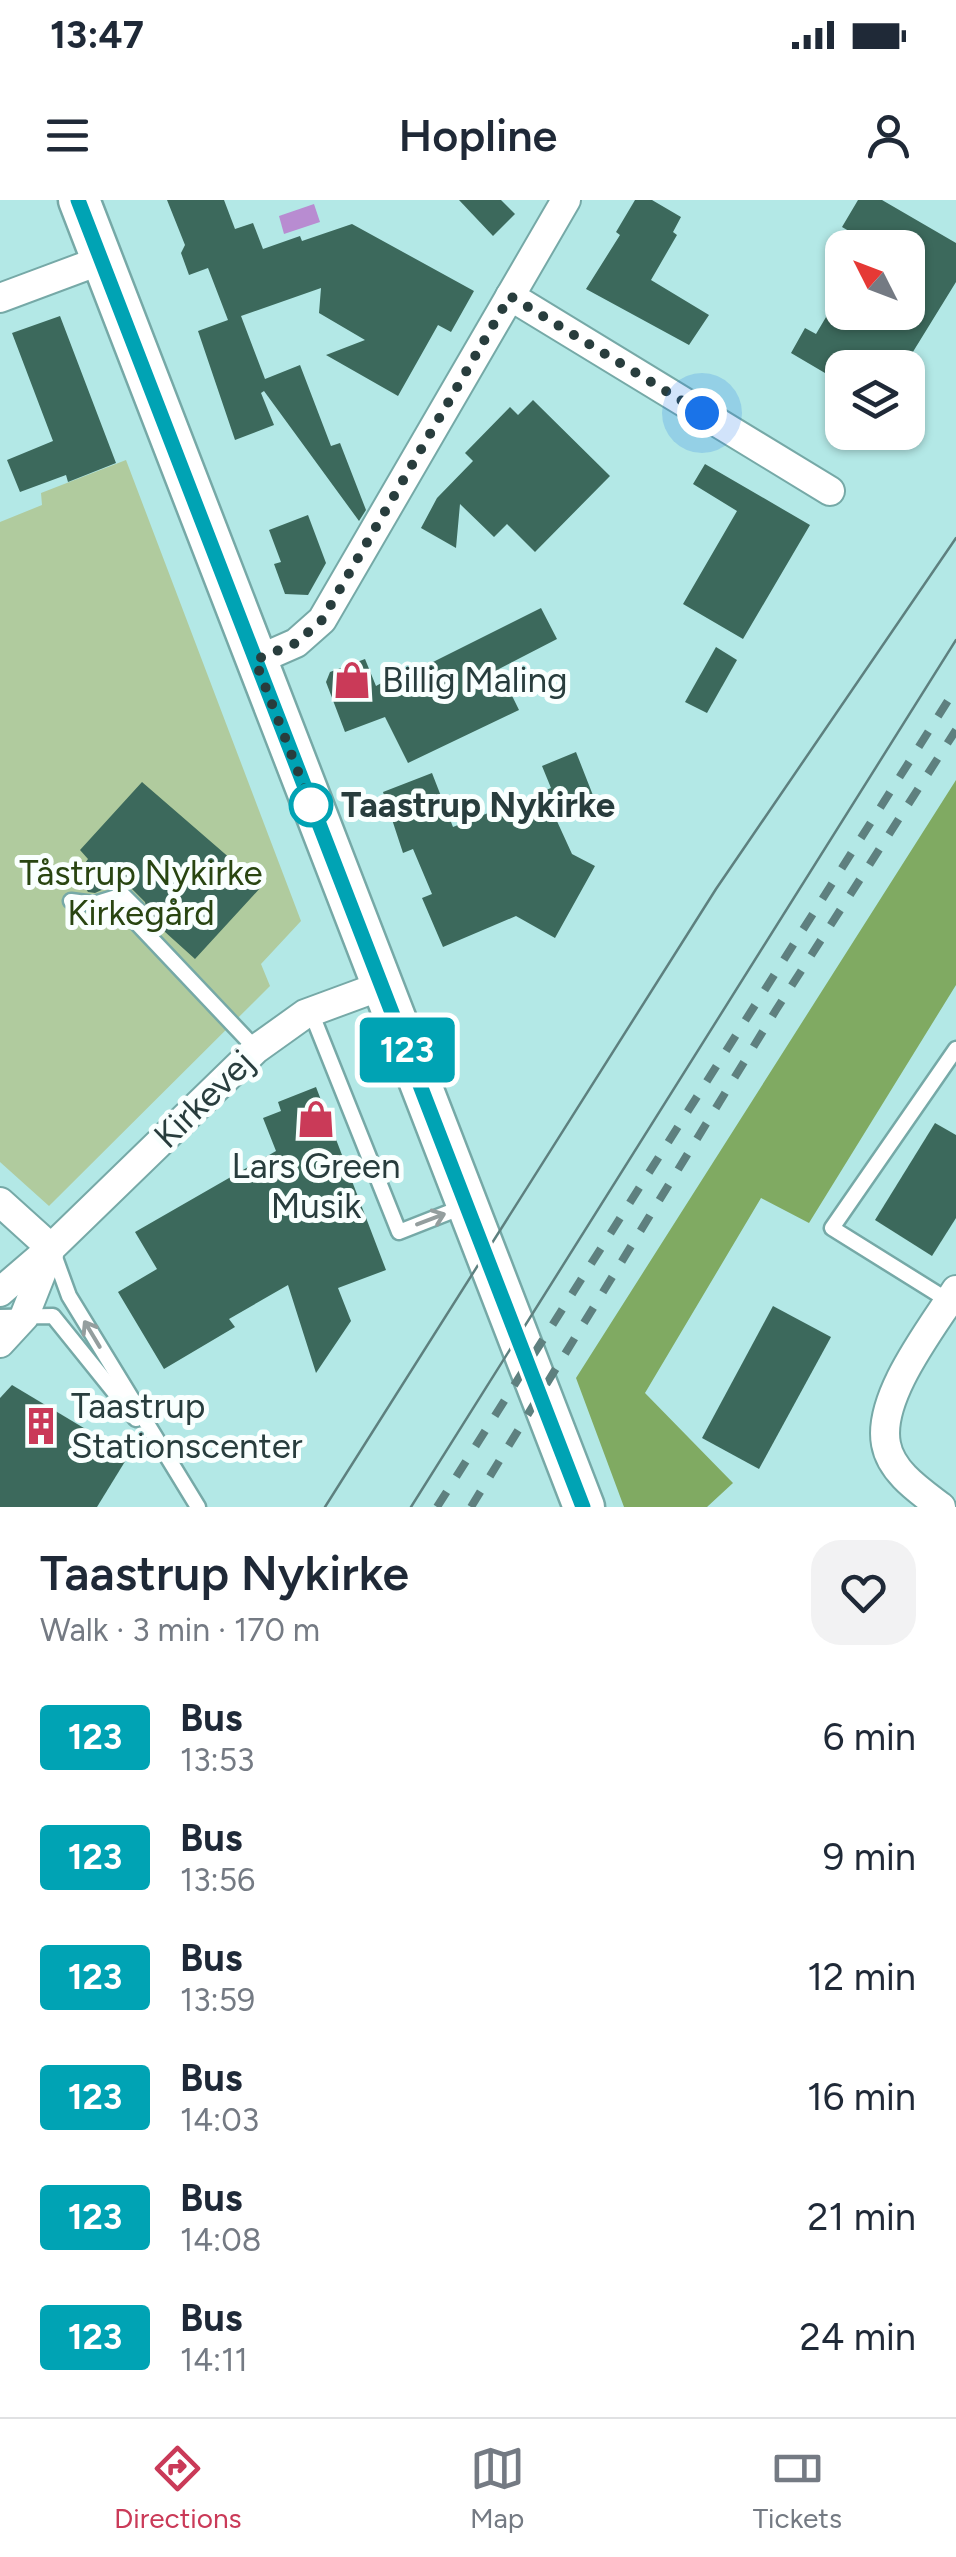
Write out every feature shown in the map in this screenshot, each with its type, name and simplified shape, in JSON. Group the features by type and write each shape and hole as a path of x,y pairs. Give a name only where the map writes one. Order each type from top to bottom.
{"street":[{"path":"78,200 584,1507"},
{"path":"255,660 296,643 322,620 566,200"},
{"path":"0,298 102,260"},
{"path":"510,296 830,491"},
{"name":"Kirkevej","path":"0,1292 51,1248 256,1049 306,1014 381,986"},
{"path":"0,1202 51,1248"},
{"name":"Kirkevej","path":"0,1344 51,1248"},
{"path":"941,1507 898,1470 886,1444 888,1411 898,1383 953,1295"}],"lane":[{"path":"71,900 94,904 123,895 137,909 132,918 256,1049"},
{"path":"306,1014 316,1022 399,1232 465,1206"},
{"path":"953,1295 832,1228 956,1049"},
{"path":"51,1248 69,1296 198,1507"},
{"path":"12,1317 53,1316 171,1462"}],"green space":[{"name":"Tåstrup Nykirke Kirkegård","path":"126,460 301,921 261,964 270,986 49,1206 0,1162 0,522 42,505 41,493"},
{"path":"956,780 956,985 809,1223 761,1198 645,1393 733,1483 707,1507 624,1507 576,1378"}],"shaded area":[{"path":"314,204 320,222 284,234 279,216"}],"building":[{"path":"167,200 224,200 235,229 253,223 263,249 352,224 474,291 451,332 438,325 398,396 326,355 365,340 319,313 321,288 241,316 265,379 300,365 331,446 340,443 366,510 359,521 264,391 261,393 274,425 235,440 198,331 228,320 208,268 189,275 181,253 185,245"},
{"path":"459,200 501,200 515,214 493,236"},
{"path":"635,200 652,200 681,217 673,232 677,235 651,280 709,315 689,345 586,289 620,235 616,232"},
{"path":"858,200 882,200 956,243 956,282 914,350 825,350 825,373 791,353 805,328 816,334 825,319 825,330 925,330 925,230 842,227"},
{"path":"60,316 116,463 68,482 66,475 20,492 7,460 53,441 12,333"},
{"path":"533,400 610,476 535,552 507,524 494,537 460,504 456,548 421,528 437,498 473,461 465,453 510,407 518,415"},
{"path":"705,464 810,525 743,639 683,604 737,511 693,484"},
{"path":"308,515 326,563 308,595 285,594 274,564 281,562 269,530"},
{"path":"541,608 557,639 499,669 519,710 408,763 385,717 345,732 326,682 330,672 365,659 376,686 398,674 401,678"},
{"path":"716,647 737,660 707,713 685,702"},
{"path":"576,752 596,803 556,819 572,854 595,866 555,938 516,916 443,947 422,898 432,894 413,849 403,853 383,792 432,773 453,827 551,788 542,766"},
{"name":"Taastrup Nykirke","path":"142,782 262,886 195,959 154,922 157,919 130,887 117,883 95,893 88,892 80,879 80,870 88,859 80,850"},
{"path":"316,1087 386,1270 338,1288 351,1321 316,1373 288,1285 229,1319 235,1327 164,1369 118,1292 157,1269 135,1232 276,1151 263,1118 281,1111 278,1102"},
{"path":"935,1123 956,1135 956,1218 932,1256 875,1220"},
{"path":"773,1306 831,1337 759,1469 702,1438"},
{"name":"Taastrup Stationscenter","path":"12,1385 129,1455 97,1507 0,1507 0,1398"}],"tram line":[{"path":"325,1507 716,889 956,538"},
{"path":"411,1507 956,640"}],"railway":[{"path":"437,1507 956,688"},
{"path":"471,1507 776,1010 956,730"}],"bus line":[{"name":"123","path":"78,200 583,1507"}],"place":[{"name":"Billig Maling","path":"352,680"},
{"name":"Taastrup Nykirke","path":"311,805"},
{"name":"Lars Green Musik","path":"316,1119"},
{"name":"Taastrup Stationscenter","path":"41,1426"}],"route":[{"path":"311,805 255,660 296,643 322,620 510,296 702,413"}]}
